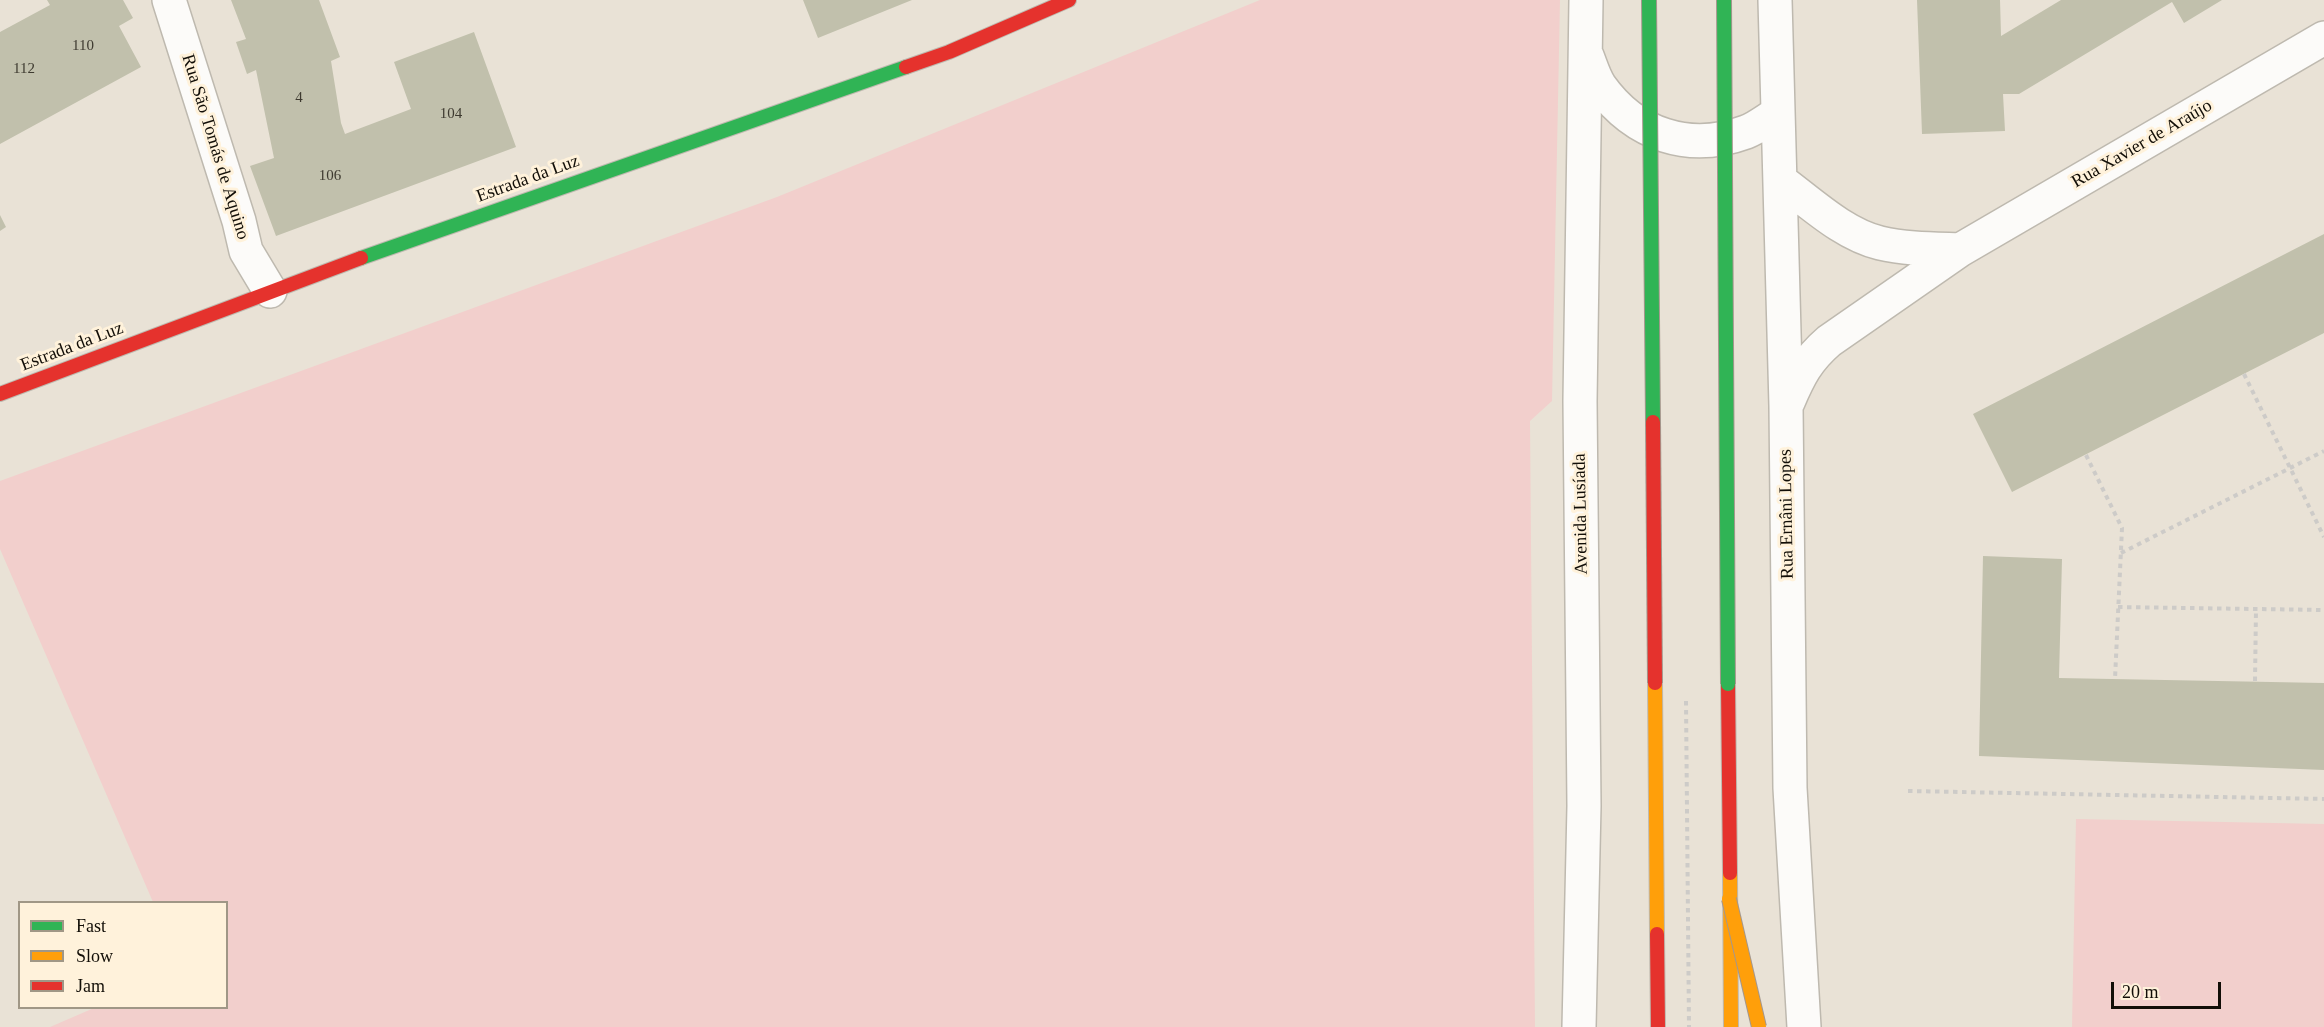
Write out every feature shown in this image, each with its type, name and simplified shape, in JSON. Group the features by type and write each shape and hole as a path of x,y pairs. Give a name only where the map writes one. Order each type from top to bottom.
{"main road":[{"name":"Estrada da Luz","path":"0,394 270,291 594,175 949,52 1069,0"},
{"path":"1649,0 1658,1027"},
{"path":"1724,0 1731,1027"},
{"path":"1644,981 1657,890"},
{"path":"1729,899 1759,1027"}],"street":[{"name":"Rua São Tomás de Aquino","path":"169,0 239,221 246,251 270,291"},
{"name":"Avenida Lusíada","path":"1579,1027 1584,806 1580,401 1586,0"},
{"name":"Rua Ernâni Lopes","path":"1775,0 1786,406 1790,788 1804,1027"},
{"name":"Rua Xavier de Araújo","path":"1786,406 1799,376 1812,356 1829,341 1960,250 2324,38"},
{"path":"1585,52 1599,84 1620,110 1649,130 1670,137 1681,140 1716,141 1749,132 1778,113"},
{"path":"1781,181 1838,223 1879,243 1912,248 1960,250"}],"path":[{"path":"2244,374 2324,537"},
{"path":"2121,553 2324,451"},
{"path":"2086,455 2122,528 2115,679"},
{"path":"2118,607 2324,610"},
{"path":"2255,681 2256,609"},
{"path":"1908,791 2324,799"}],"shaded area":[{"path":"1260,0 1560,0 1552,401 1530,421 1535,1027 50,1027 92,1009 228,1009 228,901 153,901 0,549 0,481 777,197"},
{"path":"2076,819 2324,824 2324,1027 2072,1027"}],"building":[{"path":"47,0 123,0 133,18 119,26 141,67 0,144 0,32 50,5"},
{"path":"231,0 319,0 340,57 331,61 341,123 345,134 411,109 394,62 474,32 516,147 276,236 250,166 274,158 256,70 247,74 236,42 246,39"},
{"path":"803,0 912,0 818,38"},
{"path":"1917,0 2000,0 2001,36 2061,0 2222,0 2184,23 2172,2 2019,94 2003,94 2005,131 1922,134"},
{"path":"0,215 6,227 0,231"},
{"path":"2324,234 2324,333 2012,492 1973,414"},
{"path":"1983,556 2062,559 2059,678 2324,683 2324,770 1979,756"}],"traffic: fast":[{"path":"1649,0 1653,422"},
{"path":"1724,0 1728,684"},
{"path":"361,258 906,67"}],"traffic: slow":[{"path":"1655,683 1657,934"},
{"path":"1730,873 1731,1027"},
{"path":"1729,899 1759,1027"}],"traffic: jam":[{"path":"906,67 949,52 1069,0"},
{"path":"0,394 361,258"},
{"path":"1653,422 1655,683"},
{"path":"1728,684 1730,873"},
{"path":"1657,934 1658,1027"}]}
